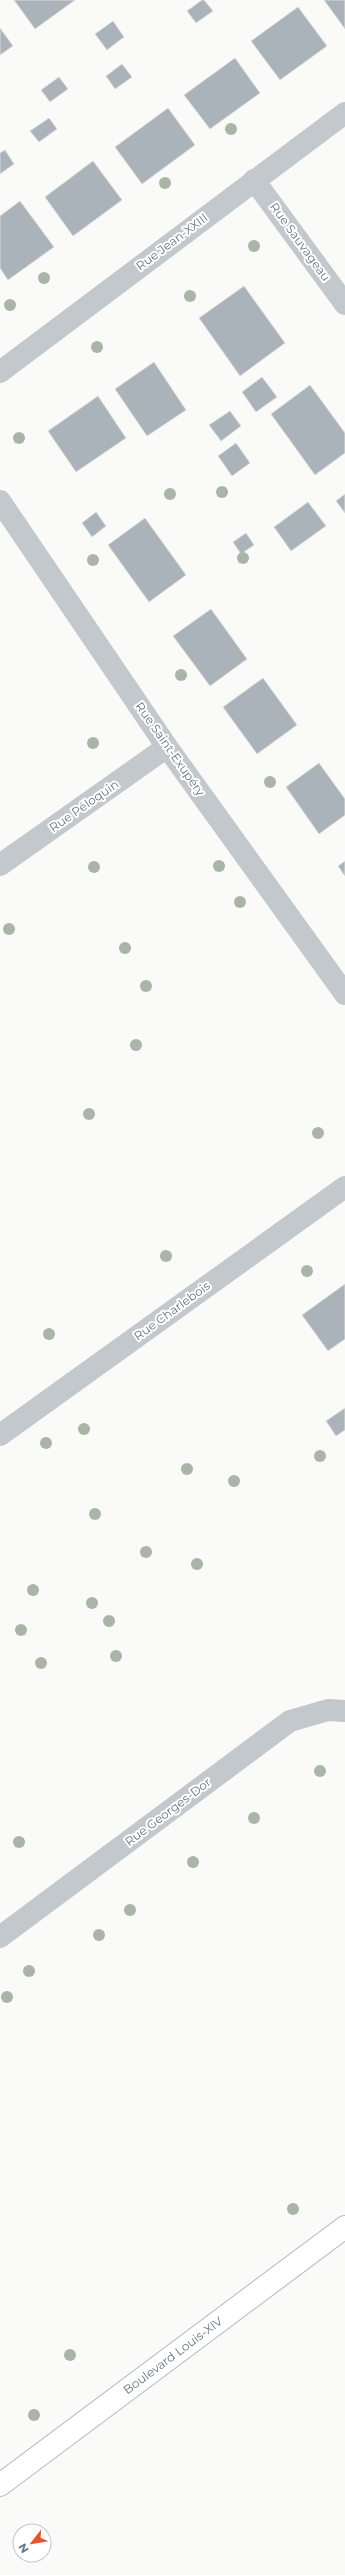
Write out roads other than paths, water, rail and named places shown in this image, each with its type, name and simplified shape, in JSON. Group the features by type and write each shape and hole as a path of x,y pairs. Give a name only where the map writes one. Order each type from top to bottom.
{"main road":[{"name":"Boulevard Louis-XIV","path":"0,2485 345,2226"}],"street":[{"name":"Rue Jean-XXIII","path":"0,372 345,113"},
{"name":"Rue Sauvageau","path":"254,180 345,304"},
{"name":"Rue Saint-Exupéry","path":"0,501 167,747 345,994"},
{"name":"Rue Péloquin","path":"0,865 167,747"},
{"name":"Rue Charlebois","path":"0,1436 345,1187"},
{"name":"Rue Georges-Dor","path":"0,1937 290,1720 328,1710 345,1711"}]}
